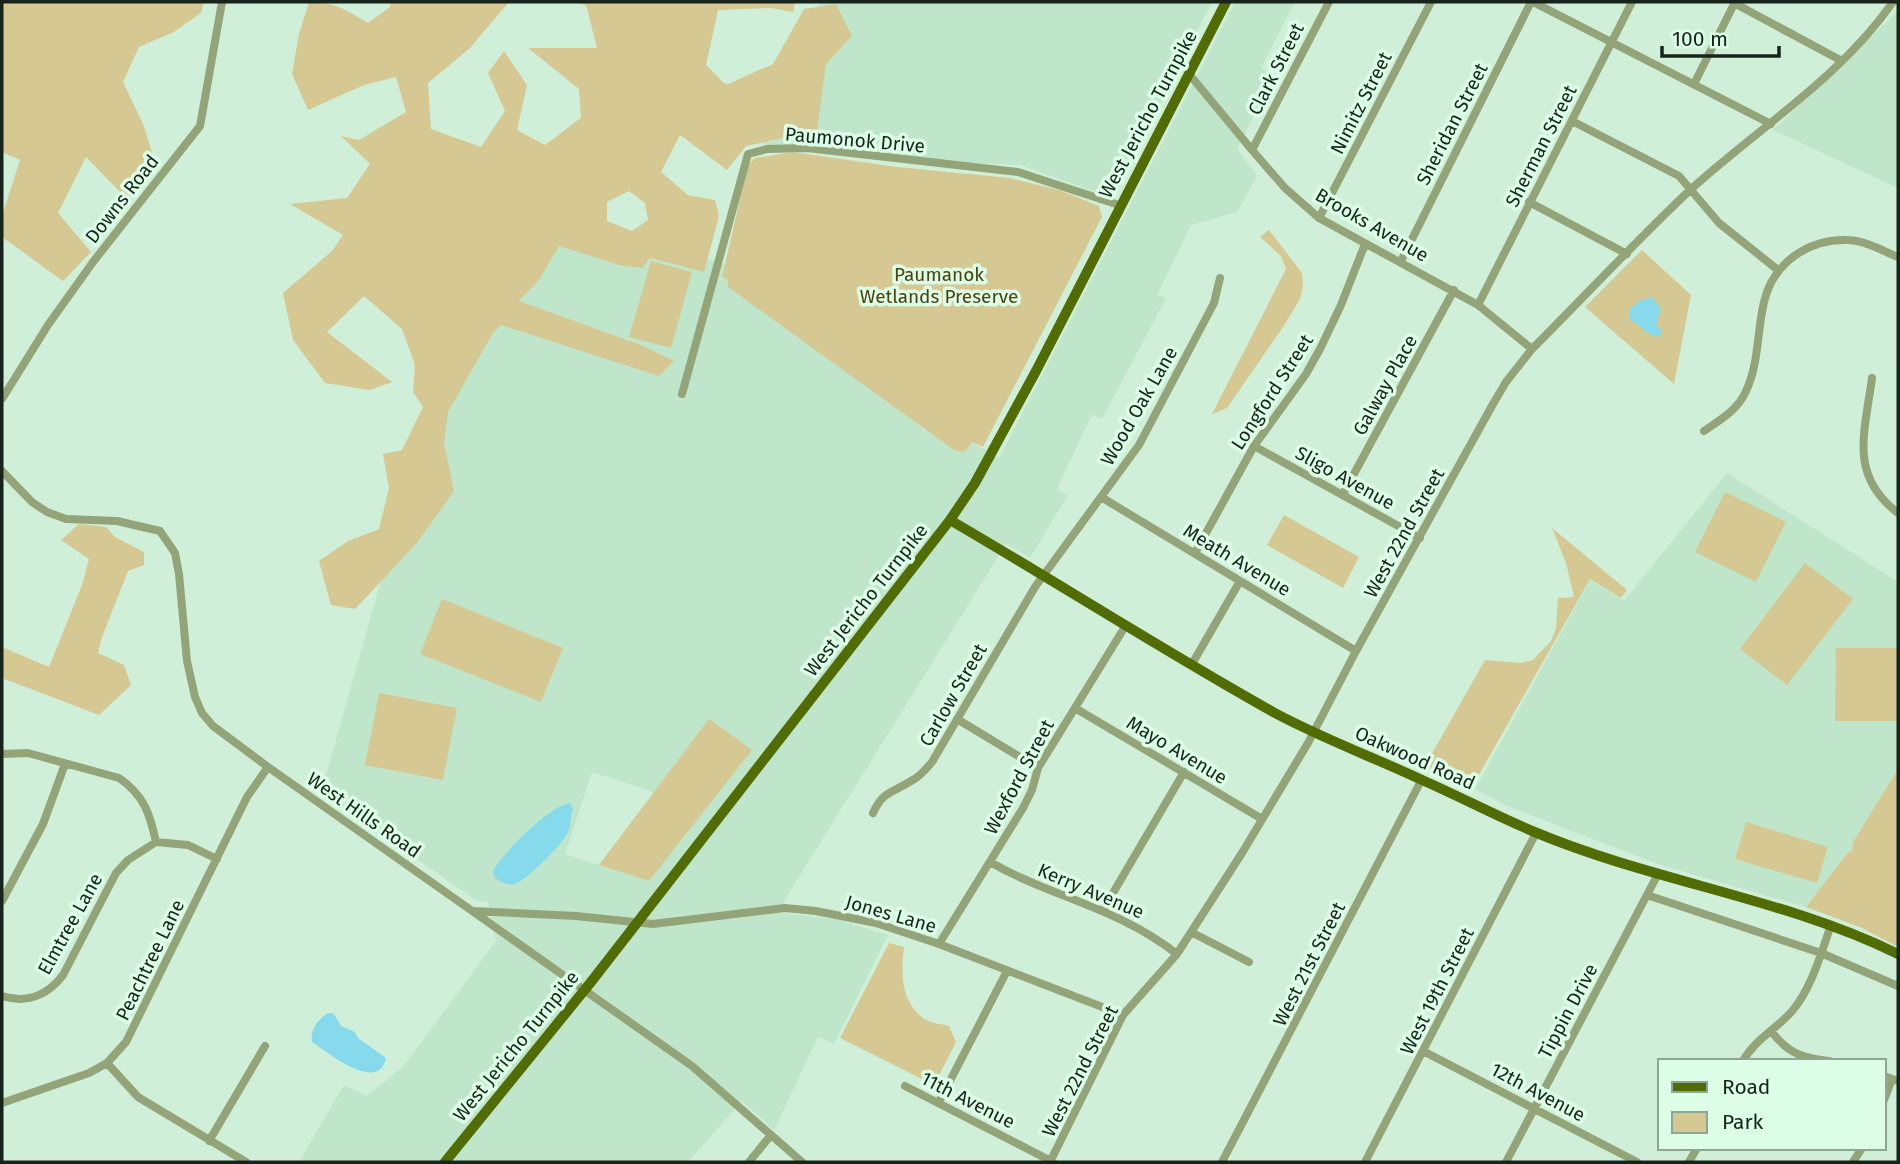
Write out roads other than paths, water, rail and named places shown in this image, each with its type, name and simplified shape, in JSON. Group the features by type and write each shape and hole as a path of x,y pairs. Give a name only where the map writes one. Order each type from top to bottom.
{"main road":[{"name":"West Jericho Turnpike","path":"445,1162 638,922 950,520 975,483 1036,371 1119,205 1226,2"},
{"name":"Oakwood Road","path":"950,520 1271,711 1314,732 1536,833 1580,850 1793,912 1898,954"}],"street":[{"name":"Downs Road","path":"2,399 48,325 93,262 200,126 222,2"},
{"name":"Clark Street","path":"1252,150 1329,2"},
{"name":"Nimitz Street","path":"1319,218 1431,2"},
{"path":"1532,2 1771,124"},
{"name":"Sheridan Street","path":"1401,261 1532,2"},
{"name":"Sherman Street","path":"1478,305 1632,2"},
{"path":"1694,84 1734,2 1842,61"},
{"name":"West 22nd Street","path":"1052,1162 1123,1015 1177,954 1262,819 1314,732 1356,651 1506,382 1532,349 1690,190 1842,61 1893,2"},
{"name":"Brooks Avenue","path":"1189,74 1285,188 1319,218 1454,290 1478,305 1532,349"},
{"path":"1572,121 1679,176 1718,223 1778,270"},
{"name":"Paumonok Drive","path":"682,394 748,154 766,149 807,148 1018,172 1119,205"},
{"path":"1529,202 1627,254"},
{"path":"1704,431 1735,408 1745,394 1752,375 1768,287 1778,270 1801,252 1828,242 1849,239 1898,257"},
{"name":"Longford Street","path":"1195,553 1254,446 1306,374 1320,349 1365,244"},
{"name":"Wood Oak Lane","path":"1044,576 1139,445 1214,303 1220,278"},
{"name":"Galway Place","path":"1343,495 1454,290"},
{"path":"1872,378 1863,440 1864,466 1874,489 1885,503 1898,513"},
{"name":"Sligo Avenue","path":"1254,446 1420,538"},
{"name":"West Hills Road","path":"2,471 32,502 47,512 66,519 117,521 160,531 175,554 187,661 195,697 202,713 213,726 692,1066 802,1162"},
{"name":"Meath Avenue","path":"1101,496 1356,651"},
{"name":"Carlow Street","path":"873,814 879,800 923,772 932,762 1006,634 1044,576"},
{"path":"1192,664 1240,581"},
{"name":"Wexford Street","path":"939,944 1023,808 1032,790 1038,768 1126,625"},
{"name":"Mayo Avenue","path":"1075,708 1262,819"},
{"path":"957,719 1038,768"},
{"path":"2,754 28,753 119,778 131,786 149,811 156,842 188,845 216,859"},
{"path":"2,901 43,824 65,764"},
{"name":"Peachtree Lane","path":"2,1103 89,1073 107,1063 131,1034 247,797 268,767"},
{"path":"1103,910 1184,772"},
{"name":"West 21st Street","path":"1222,1162 1422,779"},
{"name":"West 19th Street","path":"1365,1162 1536,833"},
{"name":"Elmtree Lane","path":"2,996 26,999 41,996 53,988 63,975 116,873 128,860 156,842"},
{"name":"Kerry Avenue","path":"990,862 1138,927 1177,954"},
{"name":"Tippin Drive","path":"1506,1162 1658,874"},
{"path":"1647,895 1821,953 1898,986"},
{"name":"Jones Lane","path":"473,911 667,923 756,911 801,909 876,923 939,944 1123,1015"},
{"path":"1744,1059 1758,1040 1795,1008 1821,953 1830,925"},
{"path":"1191,932 1249,962"},
{"path":"939,1102 1007,971"},
{"path":"1771,1031 1789,1049 1801,1056 1818,1059"},
{"path":"209,1141 265,1046"},
{"name":"12th Avenue","path":"1423,1051 1637,1162"},
{"path":"107,1063 138,1097 234,1159 246,1162"},
{"name":"11th Avenue","path":"905,1086 1052,1162"},
{"path":"748,1162 771,1135"}],"water":[{"path":"1651,297 1661,308 1656,324 1662,331 1659,337 1651,335 1630,320 1629,310 1639,301"},
{"path":"570,803 573,809 569,830 545,860 515,884 507,884 495,878 493,871 516,843 551,812"},
{"path":"328,1013 334,1014 341,1026 355,1032 358,1038 386,1058 381,1068 364,1072 352,1068 312,1042 315,1026"}],"park label":[{"name":"Paumanok Wetlands Preserve","path":"939,285"}]}
